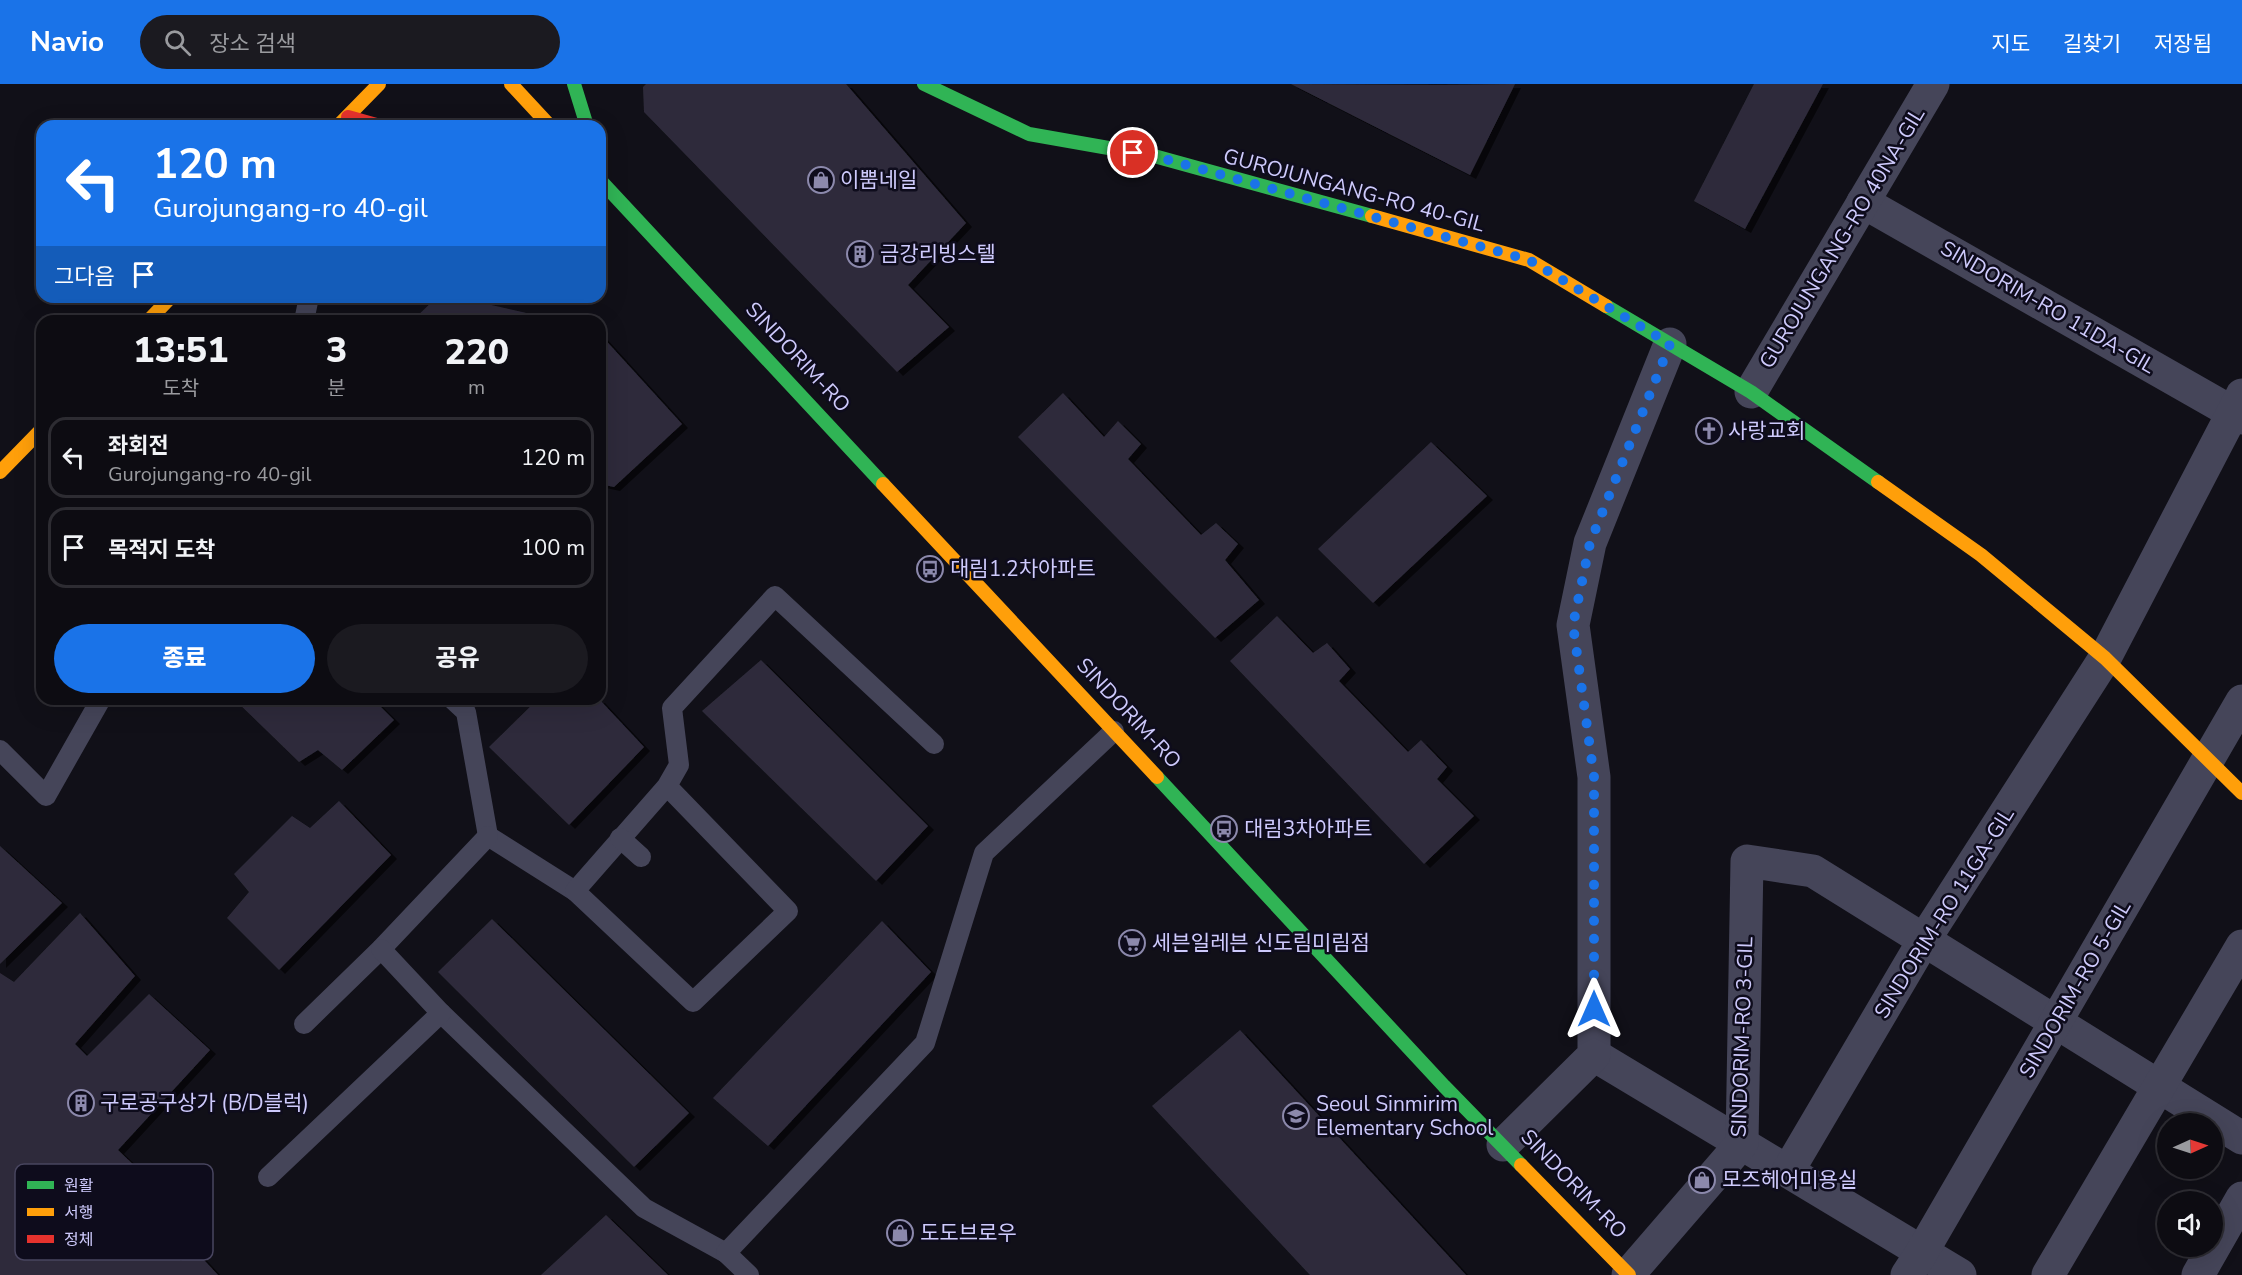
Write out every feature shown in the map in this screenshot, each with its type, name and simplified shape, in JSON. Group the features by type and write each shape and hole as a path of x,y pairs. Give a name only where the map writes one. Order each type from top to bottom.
{"street":[{"path":"347,120 379,84"},
{"path":"511,84 544,120"},
{"path":"574,84 585,120"},
{"name":"GUROJUNGANG-RO 40-GIL","path":"924,84 1029,134 1154,156 1529,260 1751,392"},
{"name":"GUROJUNGANG-RO 40NA-GIL","path":"1751,392 1933,84"},
{"path":"606,180 623,205"},
{"path":"606,198 623,205"},
{"name":"SINDORIM-RO 11DA-GIL","path":"1863,202 2239,409 2105,658"},
{"name":"SINDORIM-RO","path":"623,205 1436,1077 1628,1275"},
{"path":"154,315 165,303"},
{"path":"1503,1145 1594,1055 1594,777 1573,625 1590,543 1670,344"},
{"path":"1751,392 1981,555 2105,658 2242,793"},
{"path":"0,472 36,435"},
{"name":"SINDORIM-RO 11GA-GIL","path":"1788,1171 1924,940 2105,658"},
{"name":"SINDORIM-RO 5-GIL","path":"1914,1264 2242,701"},
{"name":"SINDORIM-RO 3-GIL","path":"1628,1275 1742,1143 1747,861 1813,871 1924,940"},
{"path":"1924,940 2242,1138"},
{"path":"2048,1275 2242,946"},
{"path":"1594,1055 1788,1171 1914,1264 1960,1275"},
{"path":"2198,1275 2242,1198"}],"lane":[{"path":"575,891 667,786 679,765 672,708 775,596 933,744"},
{"path":"0,750 46,795 98,705"},
{"path":"458,705 466,712 488,836 575,891 693,1002 788,910 667,786"},
{"path":"726,1253 925,1043 984,853 1114,731"},
{"path":"304,1024 381,949 488,836"},
{"path":"620,838 641,857"},
{"path":"381,949 441,1013 644,1208 726,1253 749,1275"},
{"path":"268,1177 441,1013"}],"building":[{"name":"금강리빙스텔","path":"646,84 846,84 966,223 908,285 949,327 897,372 644,112 643,87"},
{"path":"1291,84 1441,85 1515,84 1470,175"},
{"path":"1754,84 1823,84 1745,229 1694,201"},
{"path":"431,303 482,303 536,315 418,315"},
{"path":"606,341 682,424 614,487 606,485"},
{"path":"1063,393 1104,437 1118,421 1141,444 1128,459 1201,535 1216,523 1238,544 1225,560 1259,600 1215,638 1018,437"},
{"path":"1431,442 1487,496 1373,603 1318,549"},
{"path":"1277,616 1313,653 1327,643 1350,669 1339,681 1408,752 1421,740 1447,767 1437,779 1474,816 1424,864 1230,661"},
{"path":"761,660 928,826 876,881 702,711"},
{"path":"240,705 379,705 394,720 342,770 318,750 299,762"},
{"path":"532,705 605,705 644,747 569,825 489,747"},
{"path":"339,801 391,855 279,970 227,918 249,892 234,874 292,816 310,828"},
{"path":"0,846 62,903 0,964"},
{"name":"구로공구상가 (B/D블럭)","path":"80,913 135,976 75,1044 87,1056 149,994 210,1050 118,1150 133,1164 15,1164 15,1260 204,1260 218,1275 0,1275 0,973 14,982"},
{"path":"492,919 689,1113 634,1167 438,972"},
{"path":"882,921 931,972 768,1146 713,1098"},
{"path":"1240,1030 1466,1275 1310,1275 1152,1106"},
{"path":"606,1215 668,1275 541,1275"}],"traffic: fast":[{"path":"574,84 585,120"},
{"path":"924,84 1029,134 1154,156 1372,216"},
{"path":"606,186 883,484"},
{"path":"1606,306 1751,392 1878,482"},
{"path":"1157,777 1444,1086 1521,1165"}],"traffic: slow":[{"path":"344,120 379,84"},
{"path":"511,84 544,120"},
{"path":"1372,216 1529,260 1606,306"},
{"path":"154,315 165,303"},
{"path":"0,472 36,435"},
{"path":"1878,482 1981,555 2105,658 2242,793"},
{"path":"883,484 1157,777"},
{"path":"1521,1165 1629,1275"}],"traffic: jam":[{"path":"348,117 359,120"}],"place":[{"name":"이뿜네일","path":"821,180"},
{"name":"금강리빙스텔","path":"860,254"},
{"name":"사랑교회","path":"1709,431"},
{"name":"대림1.2차아파트","path":"930,569"},
{"name":"대림3차아파트","path":"1224,829"},
{"name":"세븐일레븐 신도림미림점","path":"1132,943"},
{"name":"구로공구상가 (B/D블럭)","path":"81,1103"},
{"name":"Seoul Sinmirim Elementary School","path":"1296,1116"},
{"name":"모즈헤어미용실","path":"1702,1180"},
{"name":"도도브로우","path":"900,1233"}],"route":[{"path":"1133,153 1154,156 1529,260 1670,344 1590,543 1573,625 1594,777 1594,1009"}]}
